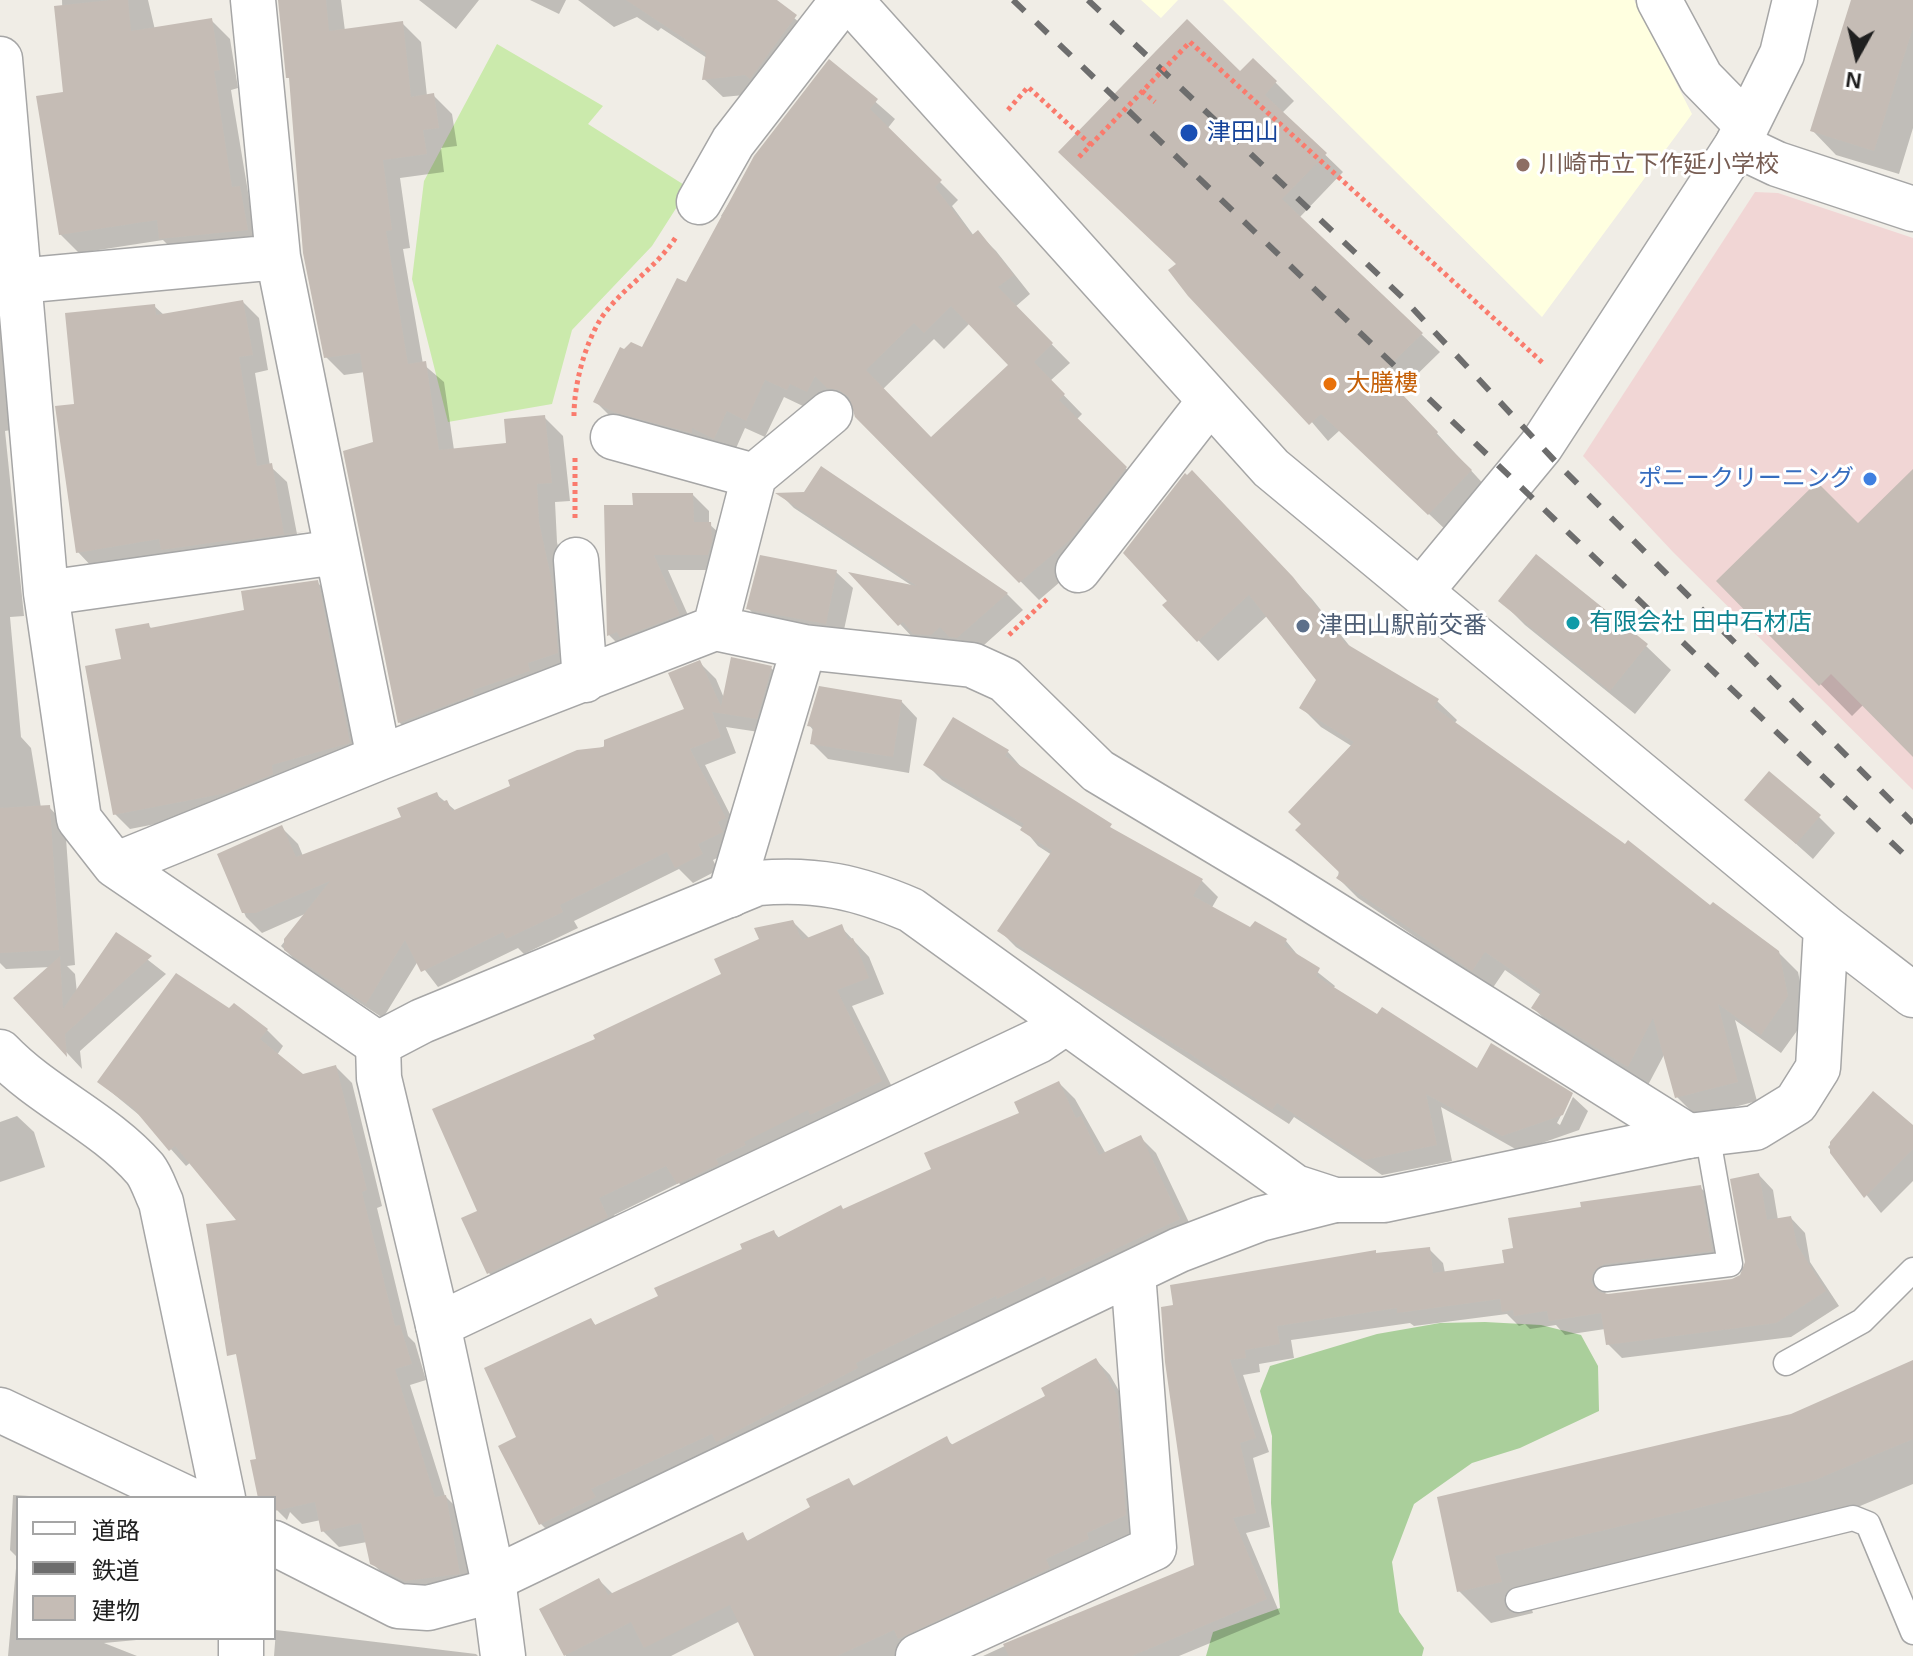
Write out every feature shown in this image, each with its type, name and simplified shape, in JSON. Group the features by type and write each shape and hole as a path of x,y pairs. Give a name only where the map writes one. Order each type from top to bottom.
{"street":[{"path":"253,0 278,257 379,758"},
{"path":"699,202 733,142 843,0"},
{"path":"850,0 1271,468 1826,928 1913,995"},
{"path":"1659,0 1701,78 1742,135 1777,164 1913,209"},
{"path":"1421,591 1541,446 1742,135 1782,54 1795,0"},
{"path":"0,59 46,593 79,819 115,865 378,1044"},
{"path":"19,281 278,257"},
{"path":"1078,570 1209,402"},
{"path":"715,628 754,476 830,413"},
{"path":"587,434 754,476"},
{"path":"46,593 337,552"},
{"path":"576,560 585,680"},
{"path":"115,865 379,758 715,628 804,647 983,657 1098,771 1697,1134"},
{"path":"730,895 804,647"},
{"path":"378,1044 422,1021 758,883 799,880 864,890 911,910 1295,1187 1335,1200"},
{"path":"276,1544 398,1606 428,1608 494,1585 1179,1250 1260,1219 1335,1200 1384,1200 1697,1134 1755,1128 1796,1103 1818,1068 1826,928"},
{"path":"438,1325 1038,1041 1066,1022"},
{"path":"378,1044 379,1078 438,1325 494,1585 503,1656"},
{"path":"0,1052 22,1076 112,1139 146,1171 161,1202 223,1496"},
{"path":"918,1656 1154,1548 1133,1273"},
{"path":"0,1410 182,1496"}],"lane":[{"path":"1606,1279 1730,1264 1697,1134"},
{"path":"1786,1363 1862,1321 1913,1270"},
{"path":"1518,1600 1853,1518 1868,1524 1913,1632"}],"path":[{"path":"1079,157 1190,42 1554,373"},
{"path":"1001,118 1028,87 1091,145"},
{"path":"1142,91 1155,102"},
{"path":"576,560 587,434 574,394 601,318 665,255 699,202"},
{"path":"983,657 1078,570"}],"shaded area":[{"path":"1141,0 1178,0 1161,18"},
{"name":"川崎市立下作延小学校","path":"1223,0 1634,0 1692,114 1542,317"},
{"path":"1755,192 1778,193 1913,238 1913,790 1673,552 1583,456"}],"green space":[{"path":"497,44 603,106 588,124 689,188 652,246 572,330 552,404 448,422 412,279 424,181"},
{"path":"1440,1323 1541,1325 1581,1335 1598,1366 1599,1411 1520,1448 1472,1463 1414,1504 1392,1562 1399,1612 1424,1648 1422,1656 1206,1656 1213,1632 1280,1608 1271,1503 1272,1436 1260,1391 1270,1366 1377,1334"}],"building":[{"path":"128,0 131,31 212,18 220,70 214,71 232,187 240,186 248,230 159,239 157,220 59,235 36,96 63,92 54,6"},
{"path":"278,0 326,0 329,31 403,21 411,97 434,93 439,128 423,130 427,154 383,160 392,230 386,231 408,364 426,361 439,450 506,443 504,419 545,415 552,483 537,484 539,522 553,586 558,653 528,663 530,671 473,690 474,695 398,723 343,451 373,442 360,353 324,358 303,253 289,78 286,78"},
{"path":"626,0 777,0 797,15 750,79 745,75 702,80 706,53"},
{"path":"1851,0 1913,0 1913,28 1874,151 1810,131"},
{"path":"1187,19 1240,71 1253,58 1277,81 1265,95 1327,153 1282,199 1423,333 1382,373 1438,432 1436,435 1472,470 1428,515 1321,414 1309,425 1188,296 1168,270 1176,264 1058,152"},
{"path":"829,59 878,99 870,109 942,180 935,187 972,235 978,230 1014,275 998,287 1053,343 1034,362 1065,394 1059,400 1127,467 1071,539 1019,583 855,417 849,397 839,390 827,388 815,376 807,392 790,384 787,390 765,380 746,421 727,411 714,439 692,428 692,433 616,413 593,402 620,347 624,349 631,342 642,347 677,278 686,282 754,156","holes":["951,306 1008,365 931,437 866,370 914,323 924,333"]},
{"path":"243,300 253,355 239,357 257,466 272,463 284,534 308,531 161,550 159,539 76,553 55,406 74,404 65,313 155,304 156,315"},
{"path":"821,466 1008,593 957,638 949,637 940,627 931,635 913,634 903,622 898,626 848,572 917,586 775,493 804,492"},
{"path":"1913,469 1913,757 1831,674 1819,686 1716,581 1817,482 1858,523"},
{"path":"1192,470 1293,577 1345,643 1439,699 1434,707 1625,844 1628,840 1710,905 1713,902 1779,951 1788,996 1761,1035 1718,1004 1738,1082 1675,1098 1653,1018 1628,1067 1531,1008 1542,991 1485,952 1472,971 1336,878 1340,873 1295,830 1301,824 1288,812 1354,742 1299,708 1316,680 1249,595 1197,642 1162,605 1167,601 1123,553 1185,473 1187,475"},
{"path":"632,493 693,493 694,522 711,522 712,541 708,555 654,555 680,615 620,638 617,632 607,636 604,505 633,505"},
{"name":"有限会社 田中石材店","path":"1536,554 1648,644 1610,691 1498,601"},
{"path":"760,555 837,570 826,624 746,609"},
{"path":"318,580 350,743 272,765 273,774 227,793 113,815 85,666 121,659 115,629 149,623 150,628 244,610 241,591"},
{"path":"731,657 772,666 757,719 712,712 721,737 690,749 726,818 718,822 723,832 698,844 703,854 675,868 667,852 560,905 563,912 506,939 503,932 421,972 405,940 366,1004 284,950 284,939 330,881 256,913 242,913 217,854 282,825 296,857 401,817 397,808 437,792 441,802 447,800 452,811 510,786 508,780 577,750 604,747 604,740 684,709 668,673 700,660 721,706"},
{"path":"819,686 902,700 893,757 810,744 813,727 807,726"},
{"path":"953,717 1009,750 1005,756 1112,824 1110,827 1203,879 1193,896 1250,927 1255,921 1287,939 1284,946 1320,968 1316,976 1377,1014 1382,1007 1477,1068 1491,1043 1573,1093 1563,1115 1502,1136 1426,1094 1437,1145 1365,1160 1277,1103 1272,1110 1189,1053 1101,1000 997,931 1052,851 1020,830 1024,824 923,765"},
{"path":"1769,771 1821,815 1796,844 1744,800"},
{"path":"50,805 59,950 0,953 0,808"},
{"path":"793,920 802,940 842,924 848,940 853,938 869,978 837,990 882,1081 810,1115 808,1110 744,1142 746,1145 716,1159 719,1164 677,1184 666,1166 599,1198 608,1217 487,1274 461,1218 477,1211 432,1109 595,1039 593,1035 721,974 714,959 759,939 754,928"},
{"path":"116,932 152,956 65,1034 67,1057 13,998 60,956 63,1009"},
{"path":"176,973 229,1008 234,1003 268,1029 260,1039 303,1074 336,1065 367,1190 362,1192 395,1326 400,1325 412,1364 395,1369 435,1497 446,1495 460,1574 405,1581 370,1564 361,1523 321,1532 315,1502 276,1511 276,1496 258,1496 250,1460 256,1459 236,1354 227,1356 206,1224 236,1220 175,1146 169,1151 133,1108 97,1082"},
{"path":"1059,1081 1076,1118 1081,1116 1099,1155 1141,1135 1180,1219 1047,1281 1045,1276 997,1299 996,1296 856,1363 858,1368 716,1442 712,1434 591,1489 596,1497 539,1525 498,1446 516,1437 484,1368 591,1318 595,1325 658,1296 654,1288 742,1249 740,1244 774,1230 777,1238 841,1205 843,1209 931,1169 924,1153 1019,1113 1014,1102"},
{"path":"1873,1091 1913,1125 1913,1149 1864,1198 1830,1153 1830,1142"},
{"path":"1759,1173 1767,1220 1791,1216 1797,1245 1826,1291 1776,1323 1606,1345 1601,1313 1549,1321 1547,1311 1514,1316 1513,1310 1502,1312 1500,1299 1397,1313 1397,1308 1277,1326 1280,1344 1245,1350 1246,1358 1230,1360 1256,1438 1240,1443 1256,1513 1233,1518 1267,1599 1132,1656 1009,1656 1003,1644 1194,1565 1165,1362 1161,1307 1173,1305 1170,1285 1376,1250 1376,1253 1430,1247 1433,1273 1504,1263 1502,1250 1513,1248 1508,1218 1581,1207 1580,1202 1701,1185 1712,1251 1604,1264 1593,1272 1591,1282 1599,1292 1608,1294 1732,1279 1740,1275 1745,1262 1730,1179"},
{"path":"1096,1358 1117,1395 1126,1515 1087,1533 1089,1539 1046,1559 1050,1568 898,1639 894,1630 837,1656 754,1656 730,1605 644,1648 631,1622 564,1656 539,1609 599,1578 608,1595 743,1532 747,1541 810,1507 806,1499 849,1478 853,1486 947,1436 951,1445 1045,1396 1041,1388"},
{"path":"1913,1360 1913,1439 1815,1480 1495,1556 1502,1582 1457,1592 1437,1497 1791,1414"}],"railway":[{"path":"1013,0 1913,863"},
{"path":"1088,0 1402,297 1555,461 1913,823"}],"place":[{"name":"津田山","path":"1189,133"},
{"name":"川崎市立下作延小学校","path":"1523,165"},
{"name":"大膳樓","path":"1330,384"},
{"name":"ポニークリーニング","path":"1870,479"},
{"name":"有限会社 田中石材店","path":"1573,623"},
{"name":"津田山駅前交番","path":"1303,626"}]}
